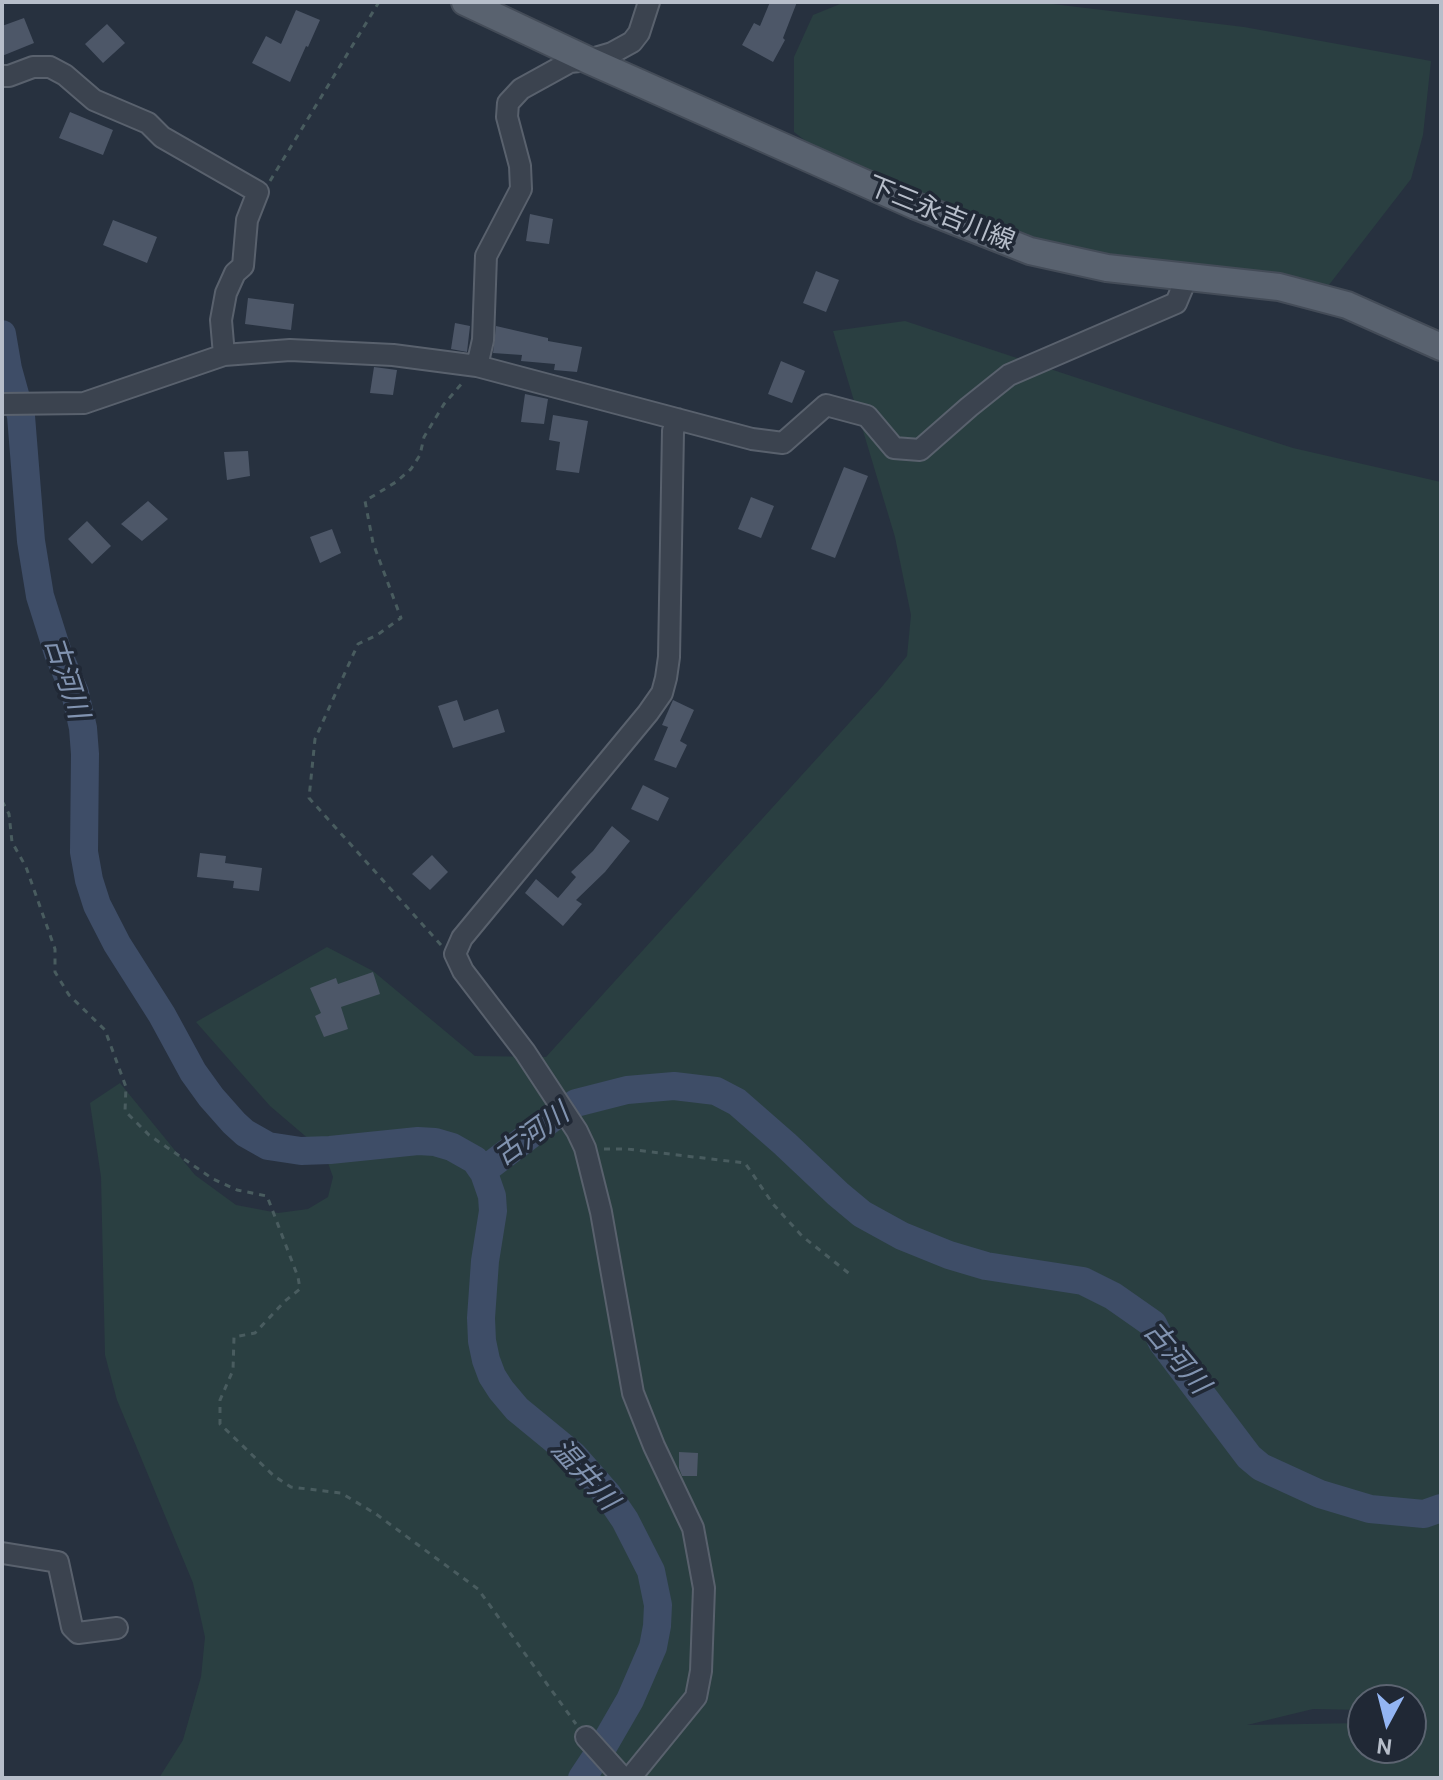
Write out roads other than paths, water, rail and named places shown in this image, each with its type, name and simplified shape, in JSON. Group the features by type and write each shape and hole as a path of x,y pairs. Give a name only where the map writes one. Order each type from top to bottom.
{"main road":[{"name":"下三永吉川線","path":"465,2 916,206 1030,251 1107,268 1279,287 1347,305 1441,347"}],"street":[{"path":"477,366 483,340 486,256 521,189 520,166 507,117 508,103 521,89 570,62 612,53 632,42 639,33 649,2"},
{"path":"2,76 33,67 50,67 65,75 94,100 148,123 162,137 258,192 247,220 243,266 235,273 226,293 221,320 224,355"},
{"path":"2,404 84,403 224,355 290,350 393,355 477,366 752,439 783,443 826,405 867,416 894,448 920,450 1009,375 1176,303 1187,277"},
{"path":"630,1778 696,1697 701,1671 704,1588 693,1528 633,1393 601,1212 581,1140 525,1052 463,971 455,954 462,938 662,693 669,657 673,431 677,419"},
{"path":"2,1553 58,1562 72,1627 78,1633 117,1628"},
{"path":"586,1737 623,1778"}],"waterway":[{"name":"古河川","path":"2,334 21,416 31,541 40,596 58,653 75,693 83,728 84,852 89,880 97,905 117,944 162,1015 193,1072 211,1097 245,1133 268,1146 301,1151 435,1142 452,1147 475,1160 484,1173 492,1196 481,1318 482,1341 492,1376 517,1409 573,1455 608,1495 625,1520 651,1571 658,1605 653,1647 630,1700 582,1778"},
{"name":"古河川","path":"483,1171 576,1103 627,1090 674,1086 716,1091 737,1102 862,1214 902,1236 986,1266 1083,1281 1113,1296 1153,1324 1162,1342 1249,1457 1261,1467 1320,1494 1370,1509 1424,1514 1441,1508"}],"water label":[{"name":"温井川","path":"584,1475"}]}
